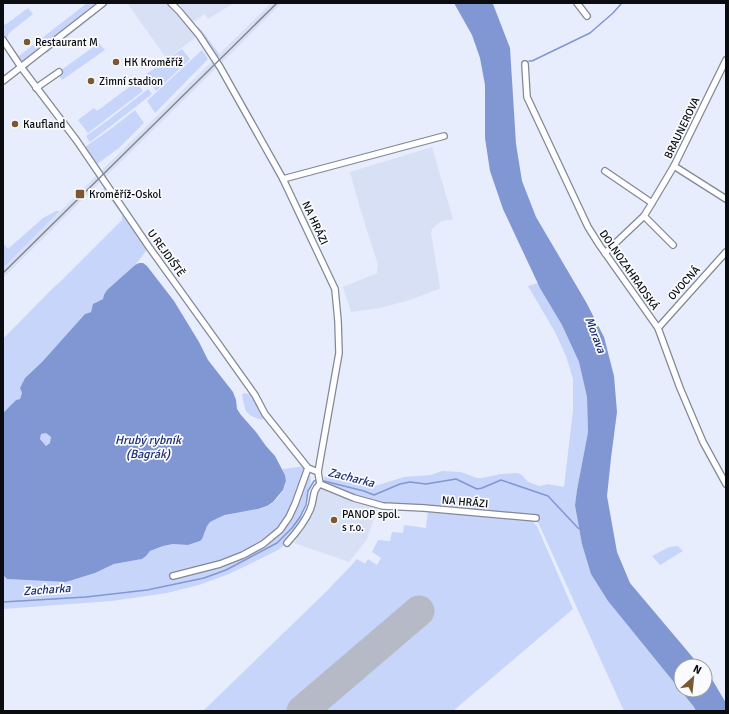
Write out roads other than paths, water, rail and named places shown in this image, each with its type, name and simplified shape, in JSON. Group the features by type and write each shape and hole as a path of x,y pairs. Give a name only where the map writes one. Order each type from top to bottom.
{"street":[{"path":"3,81 103,3"},
{"name":"NA HRÁZI","path":"170,3 179,11 199,35 217,62 283,179 335,288 339,353 319,474 320,483 354,498 383,506 424,508 536,518"},
{"path":"577,3 587,16"},
{"name":"U REJDIŠTĚ","path":"3,40 36,88 77,142 149,247 255,395 265,414 308,468 319,474"},
{"name":"BRAUNEROVA","path":"605,253 644,216 674,166 726,60"},
{"name":"DOLNOZAHRADSKÁ","path":"525,64 527,98 588,227 658,328 680,388 703,442 726,484"},
{"path":"36,88 59,72"},
{"path":"283,179 444,136"},
{"path":"674,166 726,199"},
{"path":"605,171 652,203"},
{"path":"644,216 673,245"},
{"name":"OVOCNÁ","path":"658,328 726,252"},
{"path":"173,576 220,564 263,544 280,530 289,517 308,468"},
{"path":"286,543 299,528 310,509 314,490 320,483"}],"water":[{"name":"Morava","path":"454,3 493,4 510,48 516,144 522,181 536,217 586,302 604,337 614,376 617,412 607,496 617,552 630,583 693,658 673,658 673,681 608,601 591,574 582,544 575,505 588,432 587,397 579,362 562,325 540,288 503,209 490,171 485,138 485,85 480,58 472,35"},
{"name":"Hrubý rybník (Bagrák)","path":"143,263 147,266 174,301 208,360 233,392 237,409 275,456 285,475 286,481 283,490 273,502 267,506 225,515 210,522 202,539 188,545 173,544 163,546 150,551 142,559 114,564 95,573 66,582 7,579 3,575 3,413 16,400 20,399 22,393 20,388 25,378 42,362 85,314 91,312 93,304 103,299 107,290 135,265","holes":["46,433 51,437 50,443 46,446 40,439 41,434"]},
{"path":"713,681 726,703 726,711 696,711 687,698 713,698"}],"waterway":[{"path":"529,61 532,61 590,33 622,3"},
{"name":"Zacharka","path":"3,602 86,597 147,590 204,578 226,570 277,543 292,528 300,517 306,505 308,491 314,481 320,480 374,495 400,484 410,482 426,484 456,479 477,489 501,480 548,496 578,528 581,529"}],"railway":[{"path":"3,273 277,3"}],"place":[{"name":"Restaurant M","path":"27,42"},
{"name":"HK Kroměříž","path":"116,62"},
{"name":"Zimní stadion","path":"91,81"},
{"name":"Kaufland","path":"15,124"},
{"name":"Kroměříž-Oskol","path":"80,194"},
{"name":"PANOP spol. s r.o.","path":"334,520"}]}
